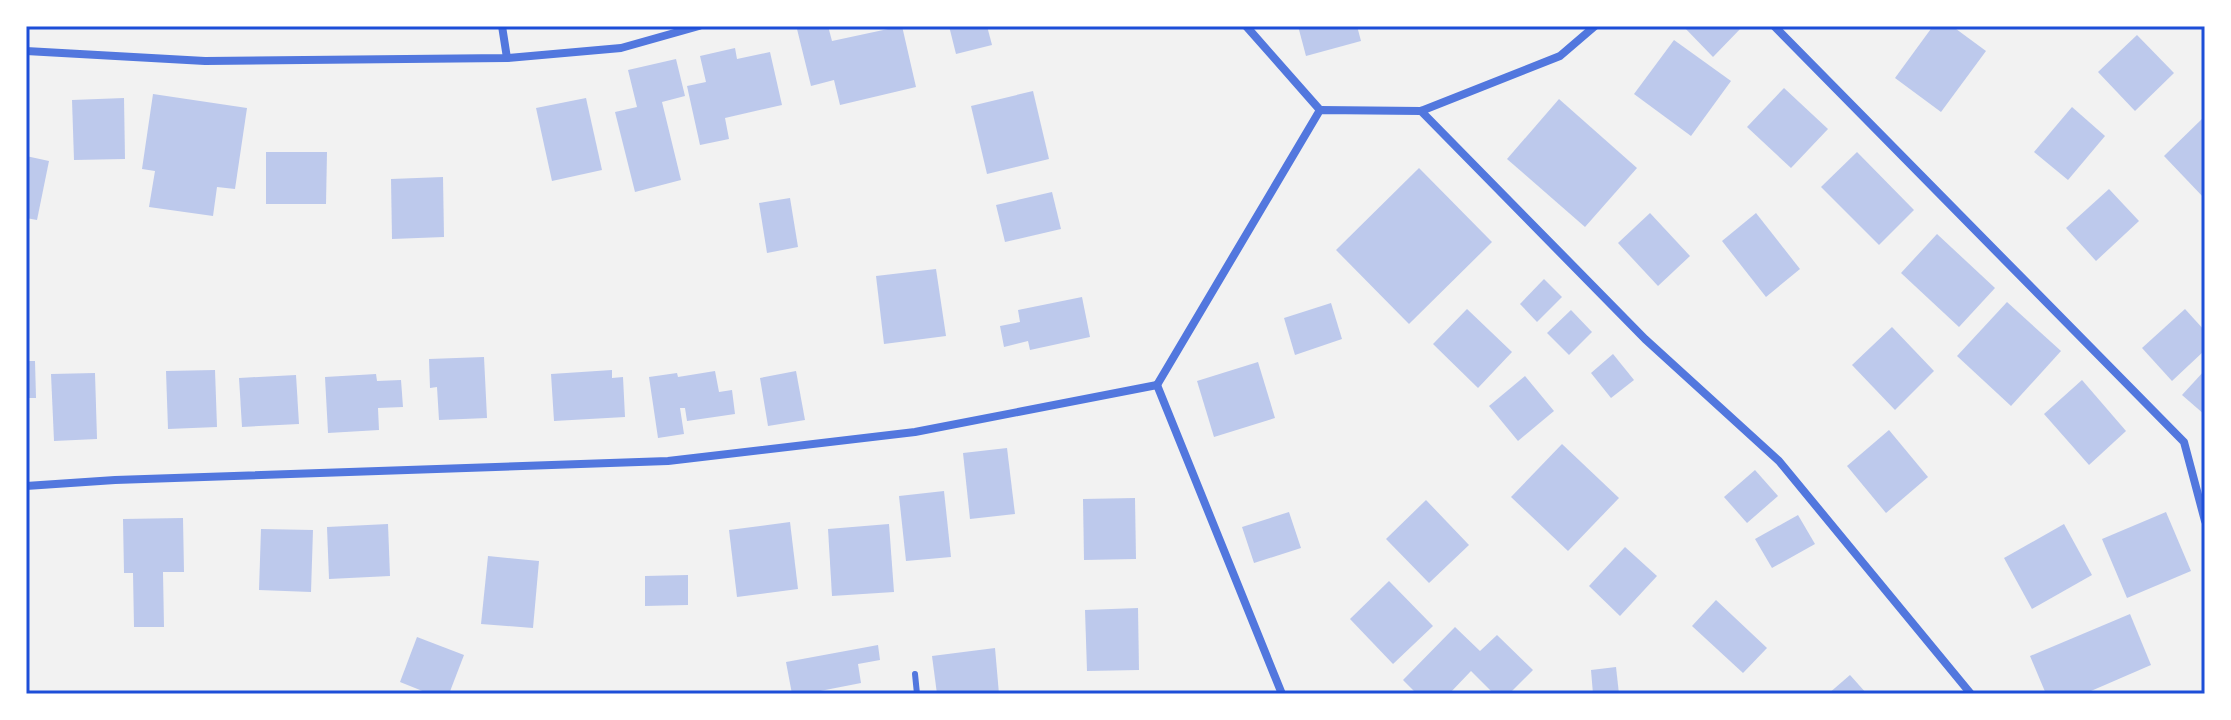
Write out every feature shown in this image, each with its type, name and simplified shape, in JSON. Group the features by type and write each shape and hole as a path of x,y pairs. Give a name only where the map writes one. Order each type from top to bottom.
{"street":[{"path":"502,26 507,58"},
{"path":"26,51 205,61 507,58 621,48 699,26"},
{"path":"1246,26 1320,110 1421,111 1560,56 1595,26"},
{"path":"1774,26 2184,442 2205,521"},
{"path":"26,486 115,480 668,461 915,432 1157,385 1320,110"},
{"path":"1421,111 1645,339 1779,461 1971,694"},
{"path":"1157,385 1282,694"}],"lane":[{"path":"915,674 917,694"}],"building":[{"path":"828,26 832,41 902,26 916,87 840,105 834,80 811,86 797,29"},
{"path":"949,26 987,26 992,45 956,54"},
{"path":"1298,26 1357,26 1361,41 1306,56"},
{"path":"1683,26 1743,26 1713,57"},
{"path":"1933,26 1952,26 1986,51 1941,112 1895,78"},
{"path":"2137,35 2174,73 2135,111 2098,72"},
{"path":"1674,40 1731,81 1691,136 1634,94"},
{"path":"735,48 737,59 770,52 782,105 725,118 729,139 700,145 687,86 706,82 700,56"},
{"path":"676,59 685,96 662,102 681,180 635,192 615,112 637,107 628,70"},
{"path":"1784,88 1828,129 1791,168 1747,127"},
{"path":"1033,91 1049,159 987,174 971,106"},
{"path":"153,94 247,108 235,189 217,187 213,216 149,207 155,171 142,169"},
{"path":"124,98 125,159 74,160 72,100"},
{"path":"586,98 602,170 552,181 536,108"},
{"path":"1559,99 1637,168 1585,227 1507,159"},
{"path":"2072,107 2105,136 2068,180 2034,152"},
{"path":"2205,116 2205,199 2164,156"},
{"path":"266,152 327,152 326,204 266,204"},
{"path":"1857,152 1914,210 1879,245 1821,187"},
{"path":"26,156 49,161 37,220 26,218"},
{"path":"1419,168 1492,242 1409,324 1336,250"},
{"path":"443,177 444,237 392,239 391,179"},
{"path":"2109,189 2139,221 2096,261 2066,228"},
{"path":"1052,192 1061,229 1005,242 996,205"},
{"path":"790,198 798,247 767,253 759,203"},
{"path":"1650,213 1690,256 1658,286 1618,243"},
{"path":"1756,213 1800,269 1766,297 1722,241"},
{"path":"1937,234 1995,288 1959,327 1901,273"},
{"path":"936,269 946,336 884,344 876,276"},
{"path":"1544,279 1562,297 1537,322 1520,304"},
{"path":"1082,297 1090,337 1030,350 1028,341 1004,347 1000,326 1020,322 1018,310"},
{"path":"2007,302 2061,351 2011,406 1957,356"},
{"path":"1331,303 1342,339 1295,355 1284,318"},
{"path":"1467,309 1512,352 1478,388 1433,344"},
{"path":"2185,309 2205,331 2205,350 2172,381 2142,348"},
{"path":"1571,310 1592,332 1569,355 1547,333"},
{"path":"1892,327 1934,371 1895,410 1852,365"},
{"path":"1613,354 1634,380 1611,398 1591,373"},
{"path":"484,357 487,418 439,420 437,387 430,388 429,359"},
{"path":"26,361 35,361 36,398 26,398"},
{"path":"1258,362 1275,418 1214,437 1197,381"},
{"path":"215,370 217,427 168,429 166,371"},
{"path":"612,370 612,378 623,377 625,417 554,421 551,374"},
{"path":"2205,370 2205,415 2182,395"},
{"path":"715,371 719,392 732,390 735,414 687,421 685,408 680,408 684,434 658,438 649,377 677,373 678,377"},
{"path":"796,371 805,420 768,426 760,378"},
{"path":"95,373 97,439 54,441 51,374"},
{"path":"376,374 377,381 401,380 403,407 378,408 379,430 328,433 325,377"},
{"path":"296,375 299,424 242,427 239,378"},
{"path":"1525,376 1554,411 1518,441 1489,406"},
{"path":"2082,380 2126,431 2089,465 2044,414"},
{"path":"1889,430 1928,477 1886,513 1847,466"},
{"path":"1562,444 1619,498 1568,551 1511,497"},
{"path":"1007,448 1015,514 970,519 963,453"},
{"path":"1755,470 1778,496 1747,523 1724,497"},
{"path":"944,491 951,557 906,561 899,496"},
{"path":"1135,498 1136,559 1084,560 1083,499"},
{"path":"1426,500 1469,545 1429,583 1386,539"},
{"path":"1289,512 1301,548 1254,563 1242,527"},
{"path":"2166,512 2191,571 2127,598 2102,539"},
{"path":"1798,515 1815,544 1772,568 1755,539"},
{"path":"183,518 184,572 163,572 164,627 134,627 133,573 124,573 123,519"},
{"path":"790,522 798,589 737,597 729,530"},
{"path":"388,524 390,576 329,579 327,527"},
{"path":"889,524 894,592 832,596 828,529"},
{"path":"2064,524 2092,575 2032,609 2004,558"},
{"path":"261,529 313,530 311,592 259,590"},
{"path":"1625,547 1657,576 1620,616 1589,586"},
{"path":"488,556 539,561 533,628 481,624"},
{"path":"688,575 688,605 645,606 645,576"},
{"path":"1389,581 1433,626 1393,664 1350,619"},
{"path":"1716,600 1767,648 1743,673 1692,626"},
{"path":"1138,608 1139,670 1087,671 1085,610"},
{"path":"2130,614 2151,665 2084,694 2046,694 2030,656"},
{"path":"1455,627 1480,651 1497,635 1533,670 1509,694 1494,694 1471,671 1449,694 1417,694 1403,680"},
{"path":"417,637 464,655 449,694 430,694 400,682"},
{"path":"878,645 880,660 858,664 861,683 815,694 792,694 786,662"},
{"path":"995,648 999,694 937,694 932,656"},
{"path":"1616,667 1619,694 1593,694 1591,670"},
{"path":"1850,675 1867,694 1828,694"}]}
